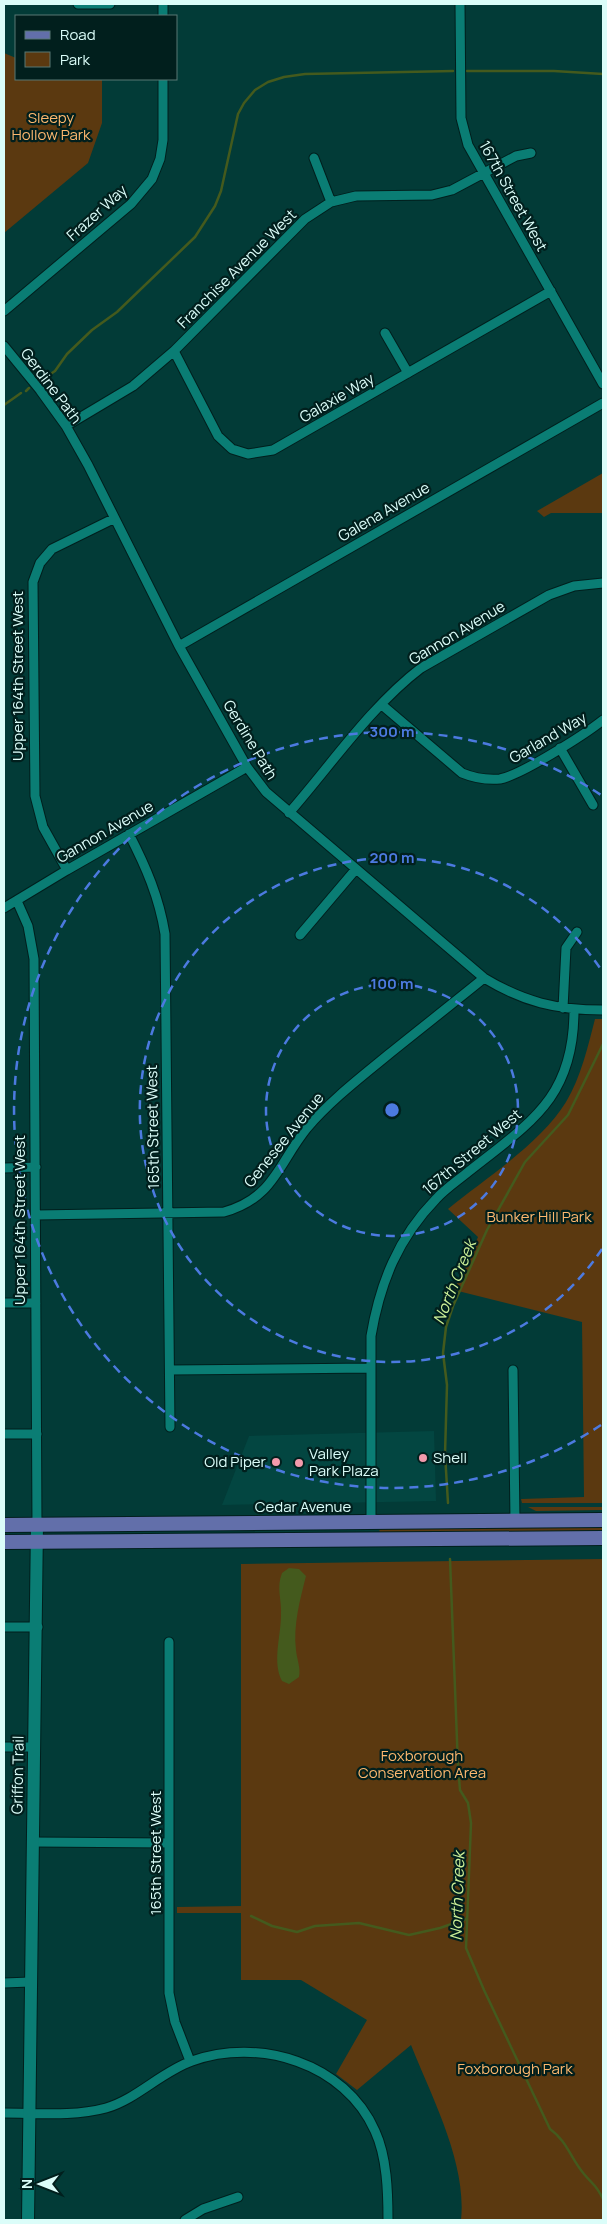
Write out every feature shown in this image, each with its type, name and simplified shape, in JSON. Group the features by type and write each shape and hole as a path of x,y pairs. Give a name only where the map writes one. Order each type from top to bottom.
{"main road":[{"name":"Cedar Avenue","path":"4,1525 603,1520"},
{"path":"319,1540 352,1532 372,1522"},
{"path":"4,1542 603,1538"}],"street":[{"path":"78,4 110,4"},
{"name":"167th Street West","path":"460,4 461,118 468,145 483,175 603,384"},
{"name":"Frazer Way","path":"4,311 131,204 152,179 160,159 164,140 163,80"},
{"name":"Franchise Avenue West","path":"66,426 133,386 174,351 305,219 331,202 356,196 432,194 452,190 516,156 531,153"},
{"path":"314,158 331,202"},
{"name":"Galaxie Way","path":"174,351 218,436 232,449 248,454 273,450 551,292"},
{"path":"385,333 408,373"},
{"name":"Gerdine Path","path":"4,346 40,390 66,426 88,465 113,519 179,646 247,767 266,792 484,978 524,999 574,1010 603,1010"},
{"name":"Galena Avenue","path":"179,646 603,403"},
{"name":"Upper 164th Street West","path":"67,870 43,827 34,796 33,582 40,563 52,549 113,519"},
{"name":"Gannon Avenue","path":"290,813 382,704 402,682 421,668 549,595 574,586 603,583"},
{"name":"Garland Way","path":"382,704 462,773 476,778 500,779 560,748 603,720"},
{"path":"560,748 594,806"},
{"name":"Gannon Avenue","path":"4,908 247,767"},
{"name":"165th Street West","path":"129,834 153,883 160,906 165,934 170,1426"},
{"path":"300,936 356,869"},
{"name":"Upper 164th Street West","path":"17,901 28,926 34,959 38,1541"},
{"path":"563,1008 566,948 578,932"},
{"name":"Genesee Avenue","path":"36,1214 168,1214 224,1212 241,1207 254,1199 270,1184 307,1129 337,1096 484,978"},
{"name":"167th Street West","path":"372,1522 371,1336 376,1306 386,1273 399,1246 437,1197 529,1124 550,1100 562,1079 570,1058 574,1036 574,1010"},
{"path":"4,1168 36,1167"},
{"path":"4,1303 36,1303"},
{"path":"170,1370 370,1368"},
{"path":"513,1370 514,1521"},
{"path":"4,1434 38,1434"},
{"name":"Griffon Trail","path":"28,2220 30,1982 38,1627 38,1541"},
{"path":"4,1627 38,1627"},
{"name":"165th Street West","path":"169,1642 170,1993 175,2022 190,2061"},
{"path":"4,1748 35,1747"},
{"path":"33,1842 169,1842"},
{"path":"4,1983 30,1982"},
{"path":"4,2113 82,2112 107,2108 190,2061 235,2051 271,2054 295,2060 320,2071 345,2088 361,2106 379,2142 384,2166 388,2220"},
{"path":"186,2220 203,2209 238,2197"}],"shaded area":[{"path":"434,1431 436,1501 222,1505 249,1436"},
{"path":"289,1568 299,1569 306,1576 295,1631 300,1670 299,1677 289,1684 282,1681 279,1674 277,1657 281,1615 279,1584 282,1573"}],"green space":[{"name":"Sleepy Hollow Park","path":"4,53 15,58 15,80 102,80 102,123 88,163 4,233"},
{"path":"603,473 603,513 551,513 544,517 537,511"},
{"name":"Bunker Hill Park","path":"595,1019 603,1019 603,1503 522,1503 521,1499 584,1497 582,1322 454,1290 478,1237 448,1209 528,1146 555,1117 566,1102 576,1082 584,1061"},
{"path":"528,1507 603,1507 603,1510 536,1511"},
{"path":"603,1526 603,1532 380,1534 379,1528"},
{"name":"Foxborough Conservation Area","path":"603,1559 603,2220 461,2220 459,2176 453,2154 438,2109 411,2045 357,2090 336,2074 367,2020 301,1980 241,1980 241,1913 177,1913 177,1907 241,1906 241,1564"}],"waterway":[{"path":"49,375 55,371 67,354 92,330 117,312 195,237 215,206 221,191 238,114 255,90 268,82 284,77 305,74 453,71"},
{"path":"467,71 554,71 603,74"},
{"path":"26,391 29,388"},
{"path":"4,405 21,393"},
{"name":"North Creek","path":"448,1503 445,1454 447,1385 443,1353 446,1327 453,1306 487,1230 525,1162 568,1115 603,1044"},
{"name":"North Creek","path":"450,1559 458,1766 460,1790 468,1803 471,1823 466,1948 550,2129 561,2139 603,2199"},
{"path":"251,1916 272,1926 297,1932 315,1926 359,1923 409,1935 440,1928 466,1919"}],"place":[{"name":"Shell","path":"423,1458"},
{"name":"Old Piper","path":"276,1462"},
{"name":"Valley Park Plaza","path":"299,1463"}],"park label":[{"name":"Foxborough Park","path":"515,2069"}]}
